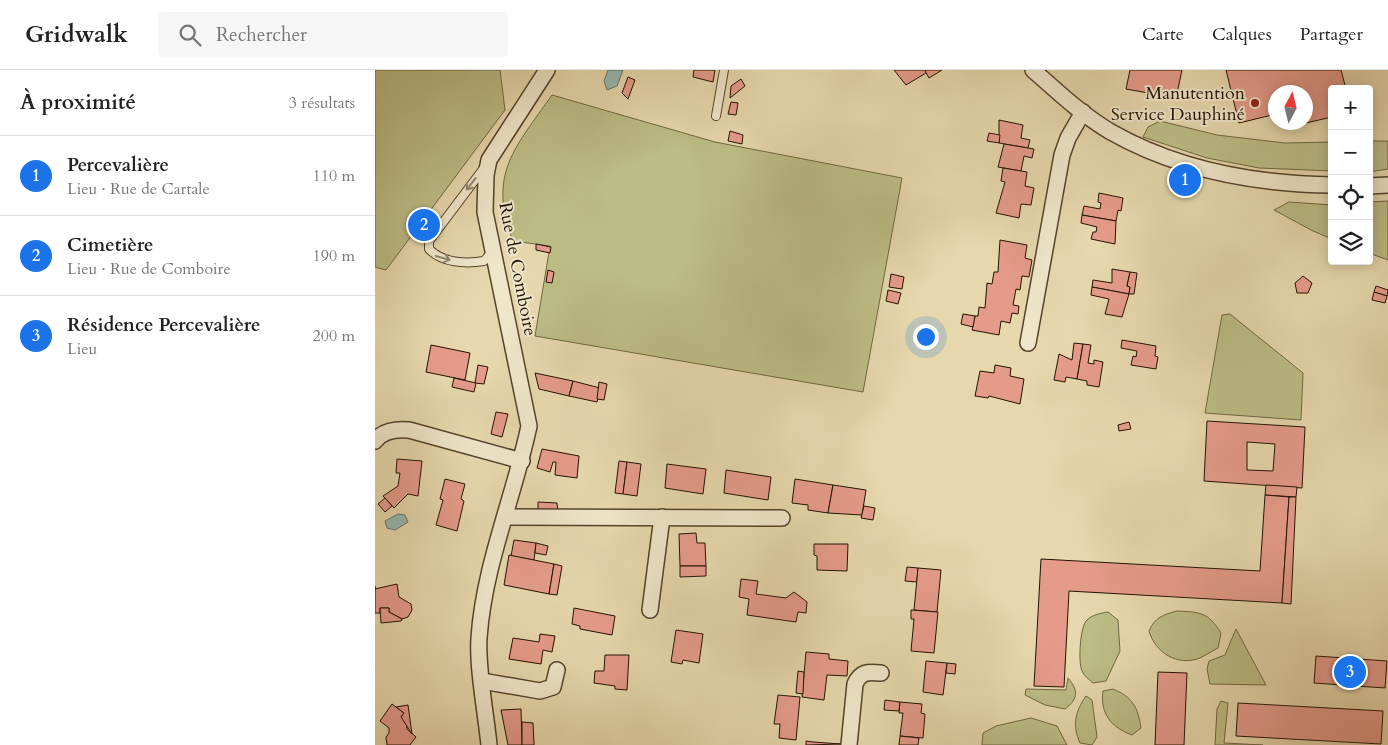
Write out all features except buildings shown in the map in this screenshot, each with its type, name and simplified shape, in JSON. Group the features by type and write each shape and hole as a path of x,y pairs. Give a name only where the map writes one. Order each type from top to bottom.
{"street":[{"name":"Rue de Comboire","path":"489,745 479,639 493,553 522,461 529,426 485,212 486,175 489,160 547,70"},
{"path":"1033,70 1083,112 1111,131 1183,163 1217,173 1252,179 1328,185"},
{"path":"1028,343 1062,155 1068,138 1083,112"},
{"path":"1373,186 1388,185"},
{"path":"375,441 386,432 396,429 409,430 522,461"},
{"path":"505,517 782,518"},
{"path":"649,610 662,517"},
{"path":"482,681 540,691 553,687 557,670"},
{"path":"849,745 855,684 859,676 865,672 881,673"}],"lane":[{"path":"716,116 724,70"},
{"path":"489,160 452,207 429,241 429,249 435,256 463,262 484,261 493,251"}],"green space":[{"path":"375,70 500,70 505,110 386,270 375,267"},
{"path":"552,95 715,142 902,178 863,392 535,336 550,246 513,241 506,218 503,197 504,179 517,147"},
{"path":"1160,121 1217,135 1285,143 1328,142 1328,171 1259,168 1207,158 1143,137 1148,127"},
{"path":"1373,141 1388,141 1388,169 1373,171"},
{"path":"1388,201 1388,260 1373,254 1373,202"},
{"path":"1289,202 1328,205 1328,237 1313,231 1274,210"},
{"path":"1230,314 1303,373 1301,420 1205,413 1222,315"},
{"path":"1177,611 1198,613 1212,621 1221,633 1218,648 1200,658 1183,661 1168,656 1162,651 1152,639 1149,631 1160,617"},
{"path":"1108,612 1118,620 1120,651 1106,681 1093,683 1084,674 1081,667 1080,646 1082,631 1088,619"},
{"path":"1236,629 1266,685 1210,684 1207,669 1209,661 1225,655"},
{"path":"1068,678 1074,687 1075,698 1065,709 1045,705 1025,695 1026,689 1066,690"},
{"path":"1113,689 1130,700 1136,709 1141,728 1132,735 1113,724 1105,713 1103,691"},
{"path":"1086,696 1092,700 1097,737 1092,745 1080,743 1075,724 1077,713"},
{"path":"1221,701 1228,703 1224,743 1263,745 1215,745 1217,709"},
{"path":"1031,718 1057,726 1067,745 982,745 983,733 996,726"}],"water":[{"path":"608,70 623,70 617,86 607,90 604,81"},
{"path":"398,514 405,515 408,522 395,530 387,528 385,521"}],"place":[{"name":"Manutention Service Dauphiné","path":"1255,103"},
{"name":"Percevalière","path":"1185,180"},
{"name":"Cimetière","path":"424,225"},
{"name":"Résidence Percevalière","path":"1350,672"}]}
